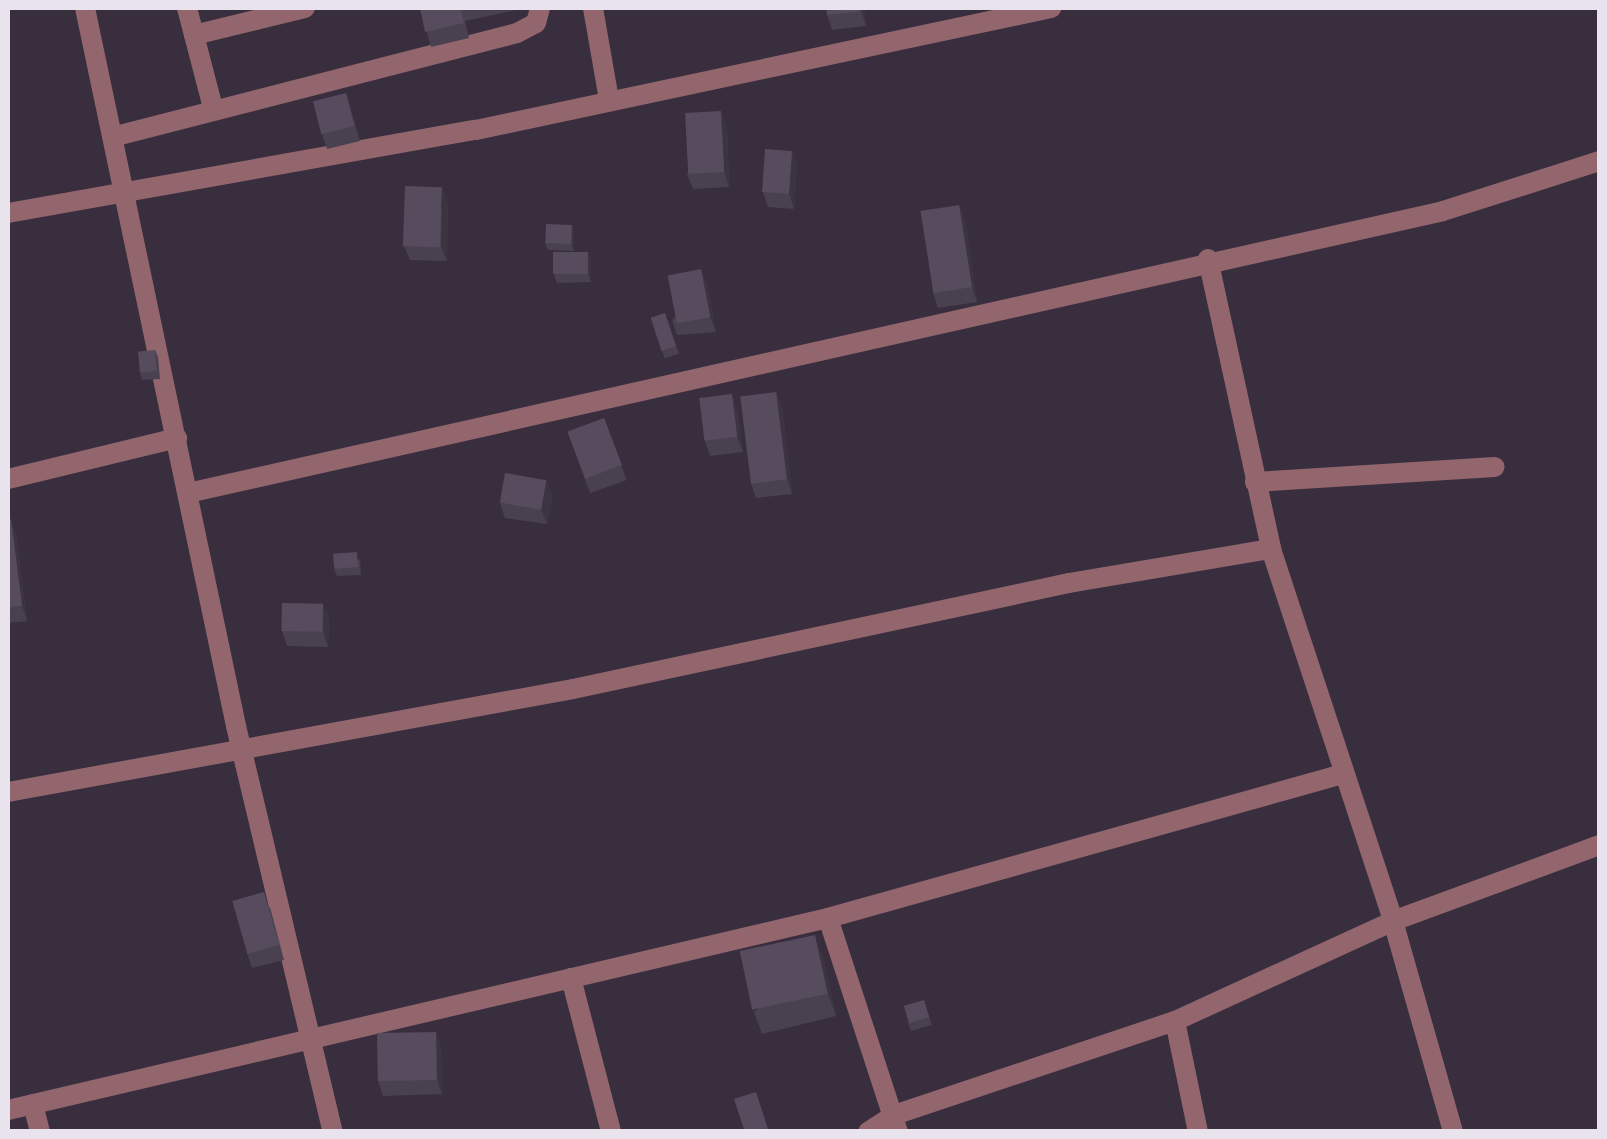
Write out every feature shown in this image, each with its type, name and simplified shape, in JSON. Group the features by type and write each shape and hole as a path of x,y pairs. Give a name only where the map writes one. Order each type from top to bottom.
{"street":[{"path":"85,8 116,136 241,750 333,1132"},
{"path":"187,8 213,108"},
{"path":"194,35 305,8"},
{"path":"116,136 517,33 536,23 540,8"},
{"path":"594,8 610,100"},
{"path":"8,213 128,194 610,100 1050,8"},
{"path":"188,493 1208,259 1443,211 1600,161"},
{"path":"1208,259 1271,549 1393,921 1452,1132"},
{"path":"8,479 177,438"},
{"path":"1255,482 1495,466"},
{"path":"8,792 574,689 1069,583 1271,549"},
{"path":"8,1110 828,918 1342,774"},
{"path":"868,1132 1175,1021 1393,921 1600,844"},
{"path":"828,918 896,1123"},
{"path":"571,978 611,1132"},
{"path":"1175,1021 1198,1132"},
{"path":"33,1104 40,1132"}],"building":[{"path":"420,8 460,8 464,23 425,32"},
{"path":"826,8 860,8 861,11 827,15"},
{"path":"346,93 354,126 321,134 313,101"},
{"path":"721,111 724,172 688,174 685,113"},
{"path":"765,149 792,151 789,194 762,192"},
{"path":"405,186 442,187 440,247 403,246"},
{"path":"959,205 972,287 933,293 920,211"},
{"path":"546,224 572,225 571,244 545,243"},
{"path":"553,252 588,252 588,274 553,274"},
{"path":"701,269 710,317 677,324 668,275"},
{"path":"665,313 676,346 662,351 651,318"},
{"path":"155,350 157,371 140,372 138,351"},
{"path":"776,392 787,479 751,484 740,396"},
{"path":"732,394 737,437 704,441 699,398"},
{"path":"604,418 622,465 586,479 568,432"},
{"path":"505,473 546,480 541,510 500,503"},
{"path":"11,519 22,606 8,607 8,520"},
{"path":"357,552 358,567 334,569 333,554"},
{"path":"282,603 323,604 323,632 282,631"},
{"path":"264,892 279,945 247,954 232,901"},
{"path":"815,935 827,994 752,1010 740,951"},
{"path":"924,1000 929,1017 909,1023 904,1006"},
{"path":"436,1032 437,1080 378,1081 377,1033"},
{"path":"756,1092 769,1132 745,1132 734,1099"}]}
